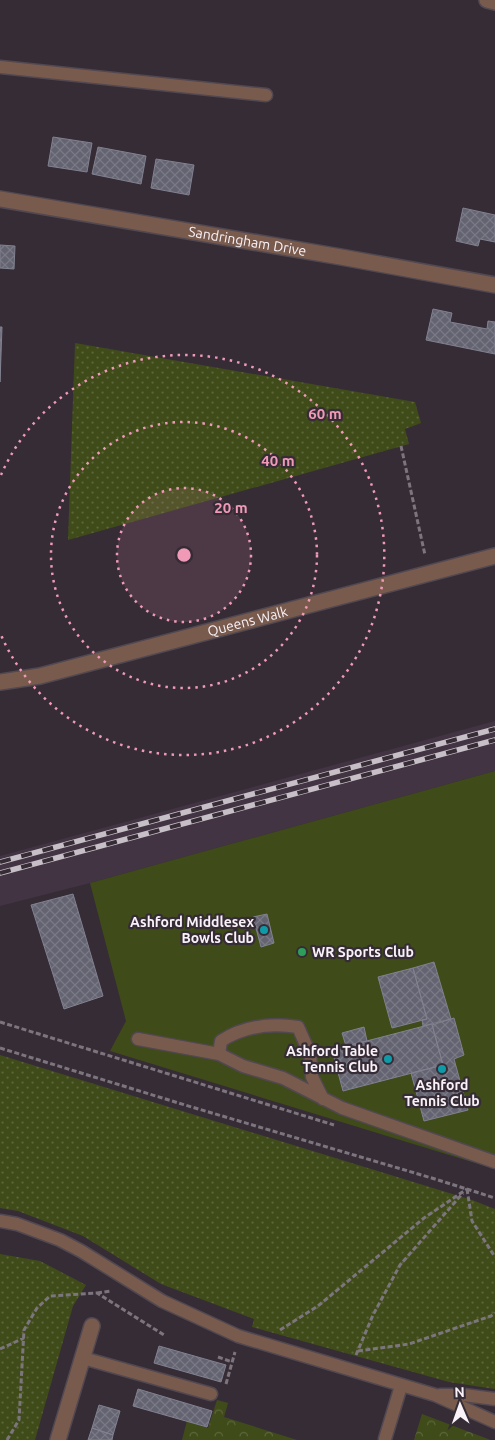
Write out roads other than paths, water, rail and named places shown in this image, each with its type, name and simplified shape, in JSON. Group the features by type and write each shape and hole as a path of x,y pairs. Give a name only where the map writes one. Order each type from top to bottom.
{"street":[{"path":"487,0 495,2"},
{"name":"Sandringham Drive","path":"0,199 495,285"},
{"name":"Queens Walk","path":"0,682 40,676 495,556"},
{"path":"58,1440 92,1326"}],"lane":[{"path":"0,67 266,95"},
{"path":"219,1054 221,1041 234,1033 260,1026 285,1025 298,1027 310,1054 312,1077 323,1099"},
{"path":"138,1039 219,1054 243,1066 283,1078 342,1108 495,1162"},
{"path":"0,1221 17,1224 60,1240 162,1301 238,1336 435,1395 495,1422"},
{"path":"83,1358 211,1394"},
{"path":"385,1439 401,1386"},
{"path":"435,1395 464,1395 495,1399"}],"railway":[{"path":"0,862 495,729"},
{"path":"0,873 495,740"}],"place":[{"name":"Ashford Middlesex Bowls Club","path":"264,930"},
{"name":"WR Sports Club","path":"302,952"},
{"name":"Ashford Table Tennis Club","path":"388,1059"},
{"name":"Ashford Tennis Club","path":"442,1069"}]}
